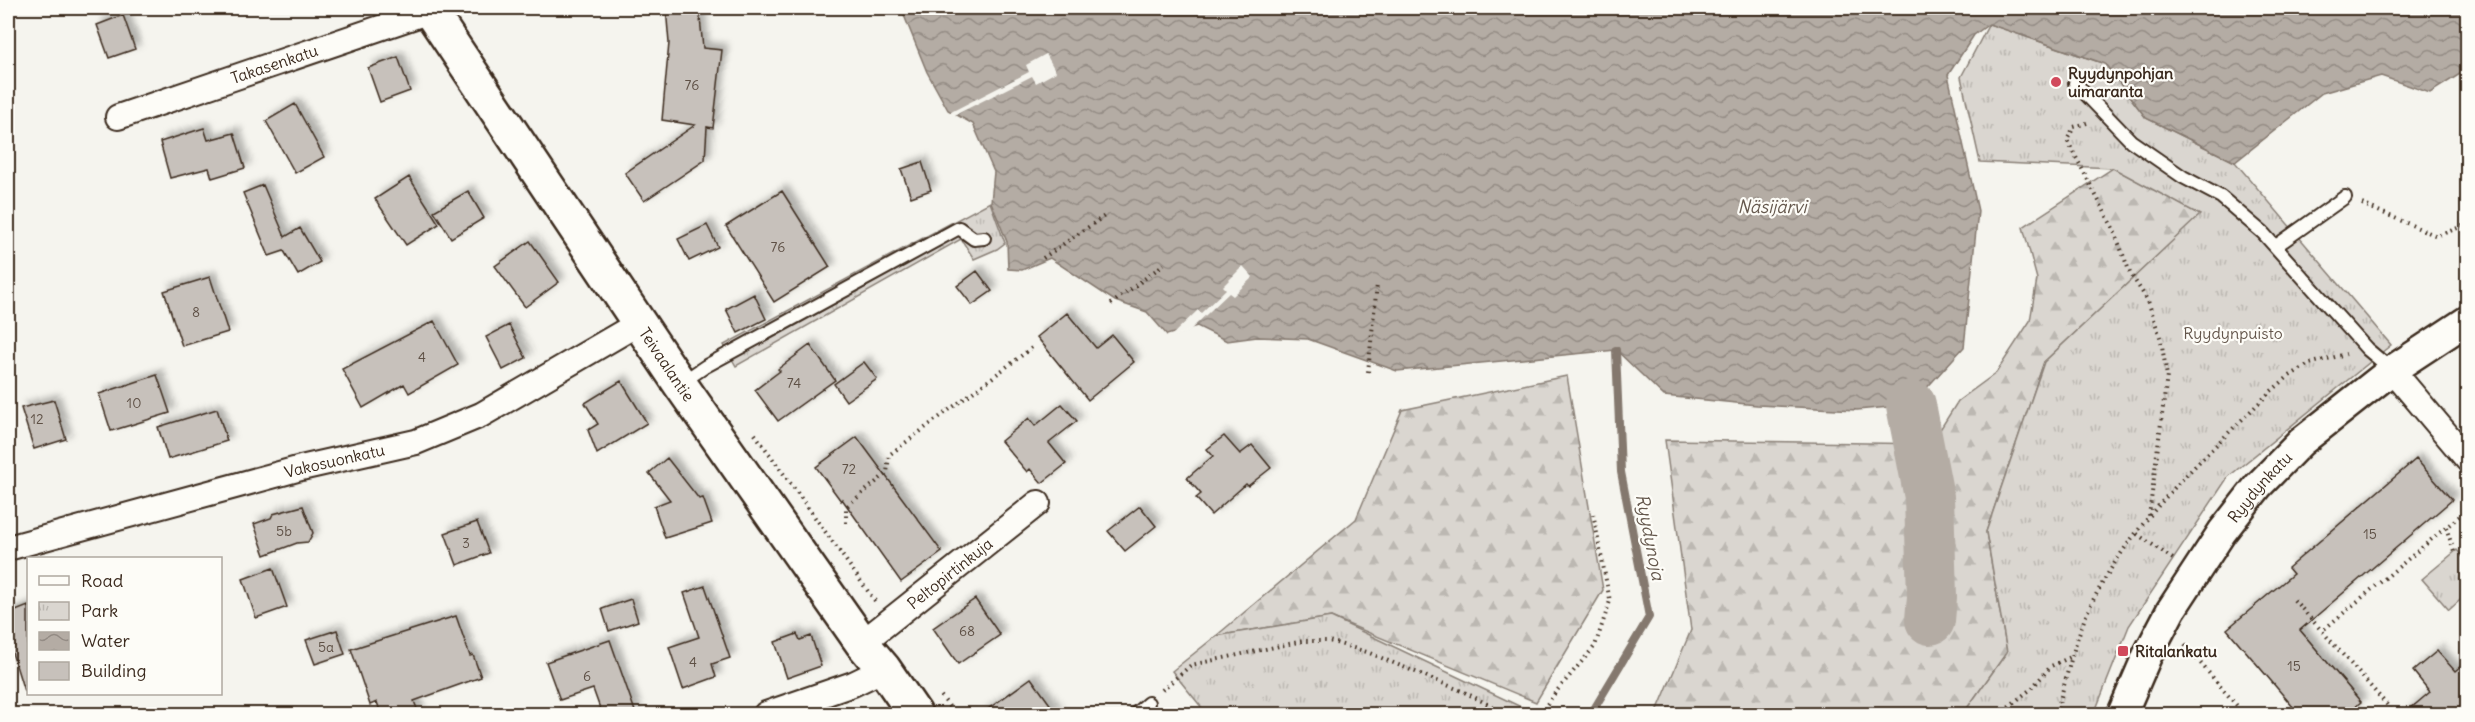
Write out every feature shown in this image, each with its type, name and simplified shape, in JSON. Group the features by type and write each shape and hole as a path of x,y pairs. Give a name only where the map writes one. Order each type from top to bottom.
{"main road":[{"name":"Teivaalantie","path":"429,9 680,384 862,643 884,669 915,714"}],"street":[{"name":"Takasenkatu","path":"118,117 429,9"},
{"name":"Ryydynkatu","path":"2122,714 2147,656 2165,622 2223,532 2258,486 2294,449 2392,370 2468,320"},
{"name":"Vakosuonkatu","path":"8,548 301,468 416,442 481,415 639,323"},
{"path":"2392,370 2468,460"},
{"name":"Peltopirtinkuja","path":"862,643 1038,502"},
{"path":"766,714 853,684 884,669"}],"lane":[{"path":"2075,83 2131,141 2183,177 2221,198 2276,246 2367,349 2392,370"},
{"path":"2276,246 2345,197"},
{"path":"680,384 706,366 959,228 974,239 984,238"},
{"path":"1136,714 1148,703"}],"path":[{"path":"2107,116 2074,127 2067,140 2113,228 2130,273 2148,301 2161,340 2167,376 2149,517"},
{"path":"2345,197 2437,236 2468,224"},
{"path":"1043,258 1106,215"},
{"path":"1111,304 1164,264"},
{"path":"1368,372 1377,284"},
{"path":"846,523 846,507 886,473 889,455 1033,347"},
{"path":"2056,714 2073,656 2096,595 2117,558 2149,517 2270,392 2288,377 2309,364 2367,349"},
{"path":"2322,631 2468,509"},
{"path":"1540,714 1595,646 1610,601 1593,513"},
{"path":"2445,527 2454,552"},
{"path":"2137,534 2179,562 2199,568"},
{"path":"2294,600 2395,714"},
{"path":"2165,622 2244,714"},
{"path":"1148,703 1191,665 1303,640 1329,640 1367,652 1464,692 1507,714"},
{"path":"1999,714 2031,689 2051,666 2073,656"}],"green space":[{"name":"Ryydynpuisto","path":"1989,24 2105,64 2146,118 2235,162 2391,345 2228,477 2129,626 2094,714 1963,714 2007,652 1986,532 2044,362 2200,215 2113,168 1980,162 1961,77"},
{"path":"2113,168 2201,215 2044,362 1986,532 2007,652 1963,714 1751,714 1742,712 1740,714 1656,714 1691,630 1665,440 1931,444 1958,401 1996,373 2030,321 2037,279 2023,227"},
{"path":"990,202 1005,243 997,249 974,259 961,239 736,366 724,345"},
{"path":"1567,376 1603,590 1536,702 1331,617 1216,636 1356,519 1402,410"},
{"path":"2457,550 2467,562 2467,594 2449,610 2422,579"},
{"path":"1331,617 1521,707 1542,714 1207,714 1172,671 1216,636"}],"water":[{"name":"Näsijärvi","path":"901,8 2467,8 2468,69 2430,93 2381,76 2322,93 2235,162 2146,118 2105,64 1989,24 1974,35 1948,75 1978,211 1964,347 1911,405 1857,410 1757,405 1664,396 1616,350 1397,371 1308,339 1257,337 1227,341 1197,326 1167,335 1147,312 1115,301 1050,258 1022,270 1008,269 1007,242 991,202 994,172 973,124 948,110 927,72"}],"pier":[{"path":"1046,54 1056,72 1036,83 1032,76 953,116 950,115 949,113 1029,72 1026,65"},
{"path":"1243,266 1253,277 1233,296 1229,293 1188,332 1175,336 1173,334 1198,310 1201,313 1226,289 1223,286"}],"building":[{"path":"666,8 699,8 703,48 722,50 713,128 707,127 705,160 644,201 625,173 695,125 662,120 669,43"},
{"path":"123,15 135,49 109,58 97,25"},
{"path":"398,57 410,91 380,102 368,68"},
{"path":"295,104 324,157 295,173 266,121"},
{"path":"204,128 208,140 234,133 245,168 212,178 209,168 170,178 160,142"},
{"path":"922,162 931,190 911,197 901,169"},
{"path":"409,177 439,224 406,245 375,199"},
{"path":"263,185 285,237 300,228 320,262 298,275 284,251 269,256 243,193"},
{"path":"468,191 484,218 451,238 434,211"},
{"path":"782,191 830,267 774,302 726,226"},
{"path":"707,225 718,247 689,261 678,239"},
{"path":"530,241 559,282 525,307 495,266"},
{"path":"977,271 992,291 972,305 957,286"},
{"path":"210,277 228,332 182,346 164,291"},
{"path":"754,294 766,319 738,333 726,309"},
{"path":"1067,313 1096,348 1112,335 1134,362 1088,400 1037,337"},
{"path":"434,321 458,365 409,393 404,384 363,408 342,369"},
{"path":"509,325 526,358 503,370 486,337"},
{"path":"810,345 835,380 778,421 755,390"},
{"path":"864,362 877,379 846,401 834,384"},
{"path":"157,375 170,413 111,431 99,394"},
{"path":"621,381 647,423 597,454 588,430 598,424 585,403"},
{"path":"54,400 66,439 34,449 21,408"},
{"path":"1062,404 1077,421 1049,443 1066,464 1042,483 1030,469 1027,472 1001,441 1029,418 1035,426"},
{"path":"217,409 227,441 168,459 158,427"},
{"path":"1224,436 1240,454 1252,445 1271,468 1248,486 1246,484 1211,515 1196,498 1201,494 1187,478 1213,456 1207,449"},
{"path":"857,437 942,552 901,582 842,499 841,501 816,467"},
{"path":"667,458 699,499 703,498 712,523 665,538 654,506 670,500 649,473"},
{"path":"2416,459 2452,500 2300,630 2361,702 2346,714 2299,714 2227,629 2293,574 2288,568"},
{"path":"303,506 313,533 308,542 297,543 265,555 254,524 271,518 273,514"},
{"path":"1140,506 1156,526 1125,551 1108,531"},
{"path":"477,522 489,553 457,565 445,533"},
{"path":"273,568 287,607 256,618 243,579"},
{"path":"705,586 730,658 712,664 716,677 683,689 669,647 699,637 684,593"},
{"path":"631,599 638,621 609,631 602,609"},
{"path":"975,599 1000,635 958,664 933,628"},
{"path":"27,606 27,691 24,691 8,640 8,614"},
{"path":"456,616 470,656 473,655 481,677 414,701 419,714 381,714 377,702 370,705 351,649"},
{"path":"337,630 345,654 315,664 306,640"},
{"path":"797,634 800,640 811,636 821,666 787,678 775,642"},
{"path":"610,640 636,714 602,714 593,689 560,700 546,662"},
{"path":"2437,651 2455,671 2468,660 2468,714 2404,714 2430,692 2413,671"},
{"path":"1031,678 1057,714 981,714"}],"waterway":[{"name":"Ryydynoja","path":"1591,714 1649,617 1621,472 1616,350"},
{"path":"1911,405 1929,497 1932,597 1930,620"}],"place":[{"name":"Ryydynpohjan uimaranta","path":"2056,82"},
{"name":"Ritalankatu","path":"2123,651"}]}
